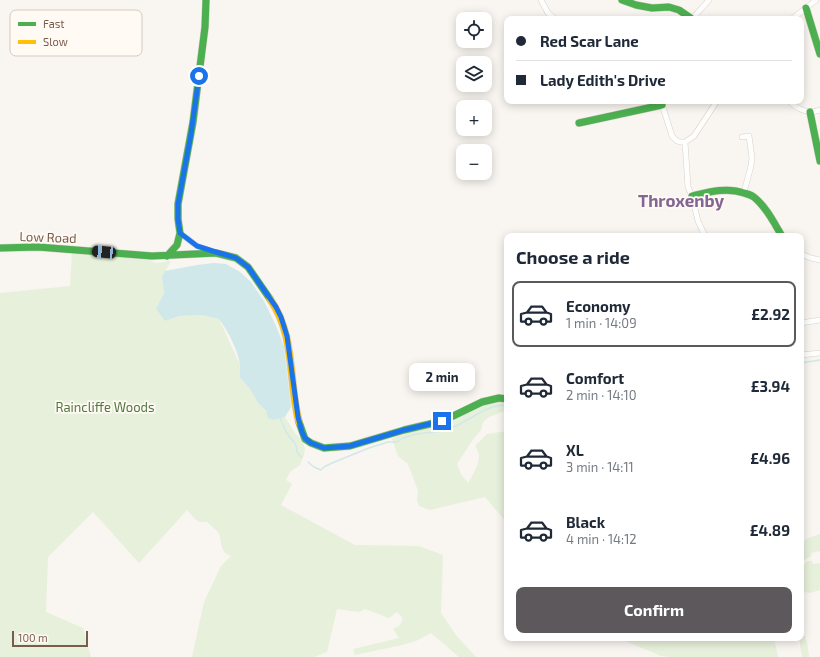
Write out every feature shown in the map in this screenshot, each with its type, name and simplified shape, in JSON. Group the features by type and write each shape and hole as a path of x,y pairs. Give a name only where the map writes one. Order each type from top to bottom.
{"street":[{"path":"167,256 177,245 180,233 178,204 193,122 205,27 206,0"},
{"path":"541,0 548,13 552,16"},
{"path":"622,0 636,5 652,8 669,7 678,10 687,16"},
{"path":"695,16 709,0"},
{"path":"796,16 816,0"},
{"path":"806,8 820,54"},
{"path":"579,124 658,104"},
{"path":"662,104 672,136 677,141 686,142 694,136 715,104"},
{"path":"792,104 798,109 810,112 820,110"},
{"path":"810,112 820,161"},
{"path":"742,137 749,136 752,158 752,166 744,192"},
{"path":"686,142 688,187 692,196 698,221 704,233"},
{"path":"692,196 716,190 734,190 744,192 757,199 780,233"},
{"path":"180,233 197,246 236,258 248,267 272,302 281,317 287,336 300,425 305,438 311,443 324,448 350,446 434,423 450,418 482,402 504,398"},
{"name":"Low Road","path":"0,248 38,247 152,256 216,252"},
{"path":"804,255 820,260"},
{"path":"804,323 820,320"},
{"path":"804,355 820,353"}],"green space":[{"name":"Raincliffe Woods","path":"72,252 132,256 156,263 171,261 162,277 164,293 156,309 165,321 180,316 202,315 219,319 240,365 240,378 250,389 258,403 274,420 285,417 295,433 303,442 305,449 304,455 300,465 290,472 286,480 292,484 281,505 355,545 419,546 443,555 441,613 456,635 476,657 459,657 431,633 416,641 355,655 353,649 399,638 393,629 400,625 403,618 397,612 389,618 365,609 359,612 337,609 327,652 314,657 192,657 204,602 221,566 231,556 225,553 222,548 219,533 207,522 199,522 187,510 139,563 93,512 48,557 46,612 83,628 91,657 0,657 0,293 70,286"},
{"path":"504,401 504,411 489,417 483,422 481,430 457,464 461,474 468,483 479,459 479,453 475,446 487,434 504,431 504,519 485,497 430,510 419,506 417,500 418,491 408,464 398,456 392,439 423,427 444,425 482,406"},
{"path":"820,534 820,551 811,553 811,556 804,560 804,540"},
{"path":"808,561 812,561 813,564 820,563 820,590 810,593 804,592 804,564"},
{"path":"804,636 807,641 809,657 802,657 799,641 804,641"},
{"path":"625,641 775,641 778,657 672,657 661,656"}],"water":[{"path":"214,263 226,264 240,272 251,282 264,301 276,326 284,346 291,407 285,417 274,420 268,418 266,411 258,403 250,389 240,378 240,365 235,347 219,319 202,315 180,316 165,321 156,309 164,293 162,277 165,271"}],"waterway":[{"path":"804,363 820,360"},
{"path":"308,462 321,470 332,463 369,448 388,442 397,442 403,438 416,434 443,431 458,425 492,407 504,406"},
{"path":"280,418 286,432 296,445 297,452 301,457"}],"traffic: fast":[{"path":"167,256 177,245 180,233 178,204 193,122 205,27 206,0"},
{"path":"622,0 636,5 652,8 669,7 679,10 688,16"},
{"path":"806,8 820,54"},
{"path":"579,123 662,105"},
{"path":"810,112 820,161"},
{"path":"692,196 725,190 738,191 751,195 767,211 780,233"},
{"path":"0,248 38,247 152,256 216,253 236,258 248,267 270,299"},
{"path":"299,422 305,439 311,443 324,448 350,446 434,423 449,418 482,402 499,398 504,399"}],"traffic: slow":[{"path":"270,299 278,313 288,343 293,391 299,422"}],"district":[{"name":"Throxenby","path":"681,200"}],"route":[{"path":"199,76 188,157 178,204 180,233 197,246 236,258 248,267 276,307 287,336 298,417 305,438 311,443 324,448 350,446 404,430 442,421"}]}
